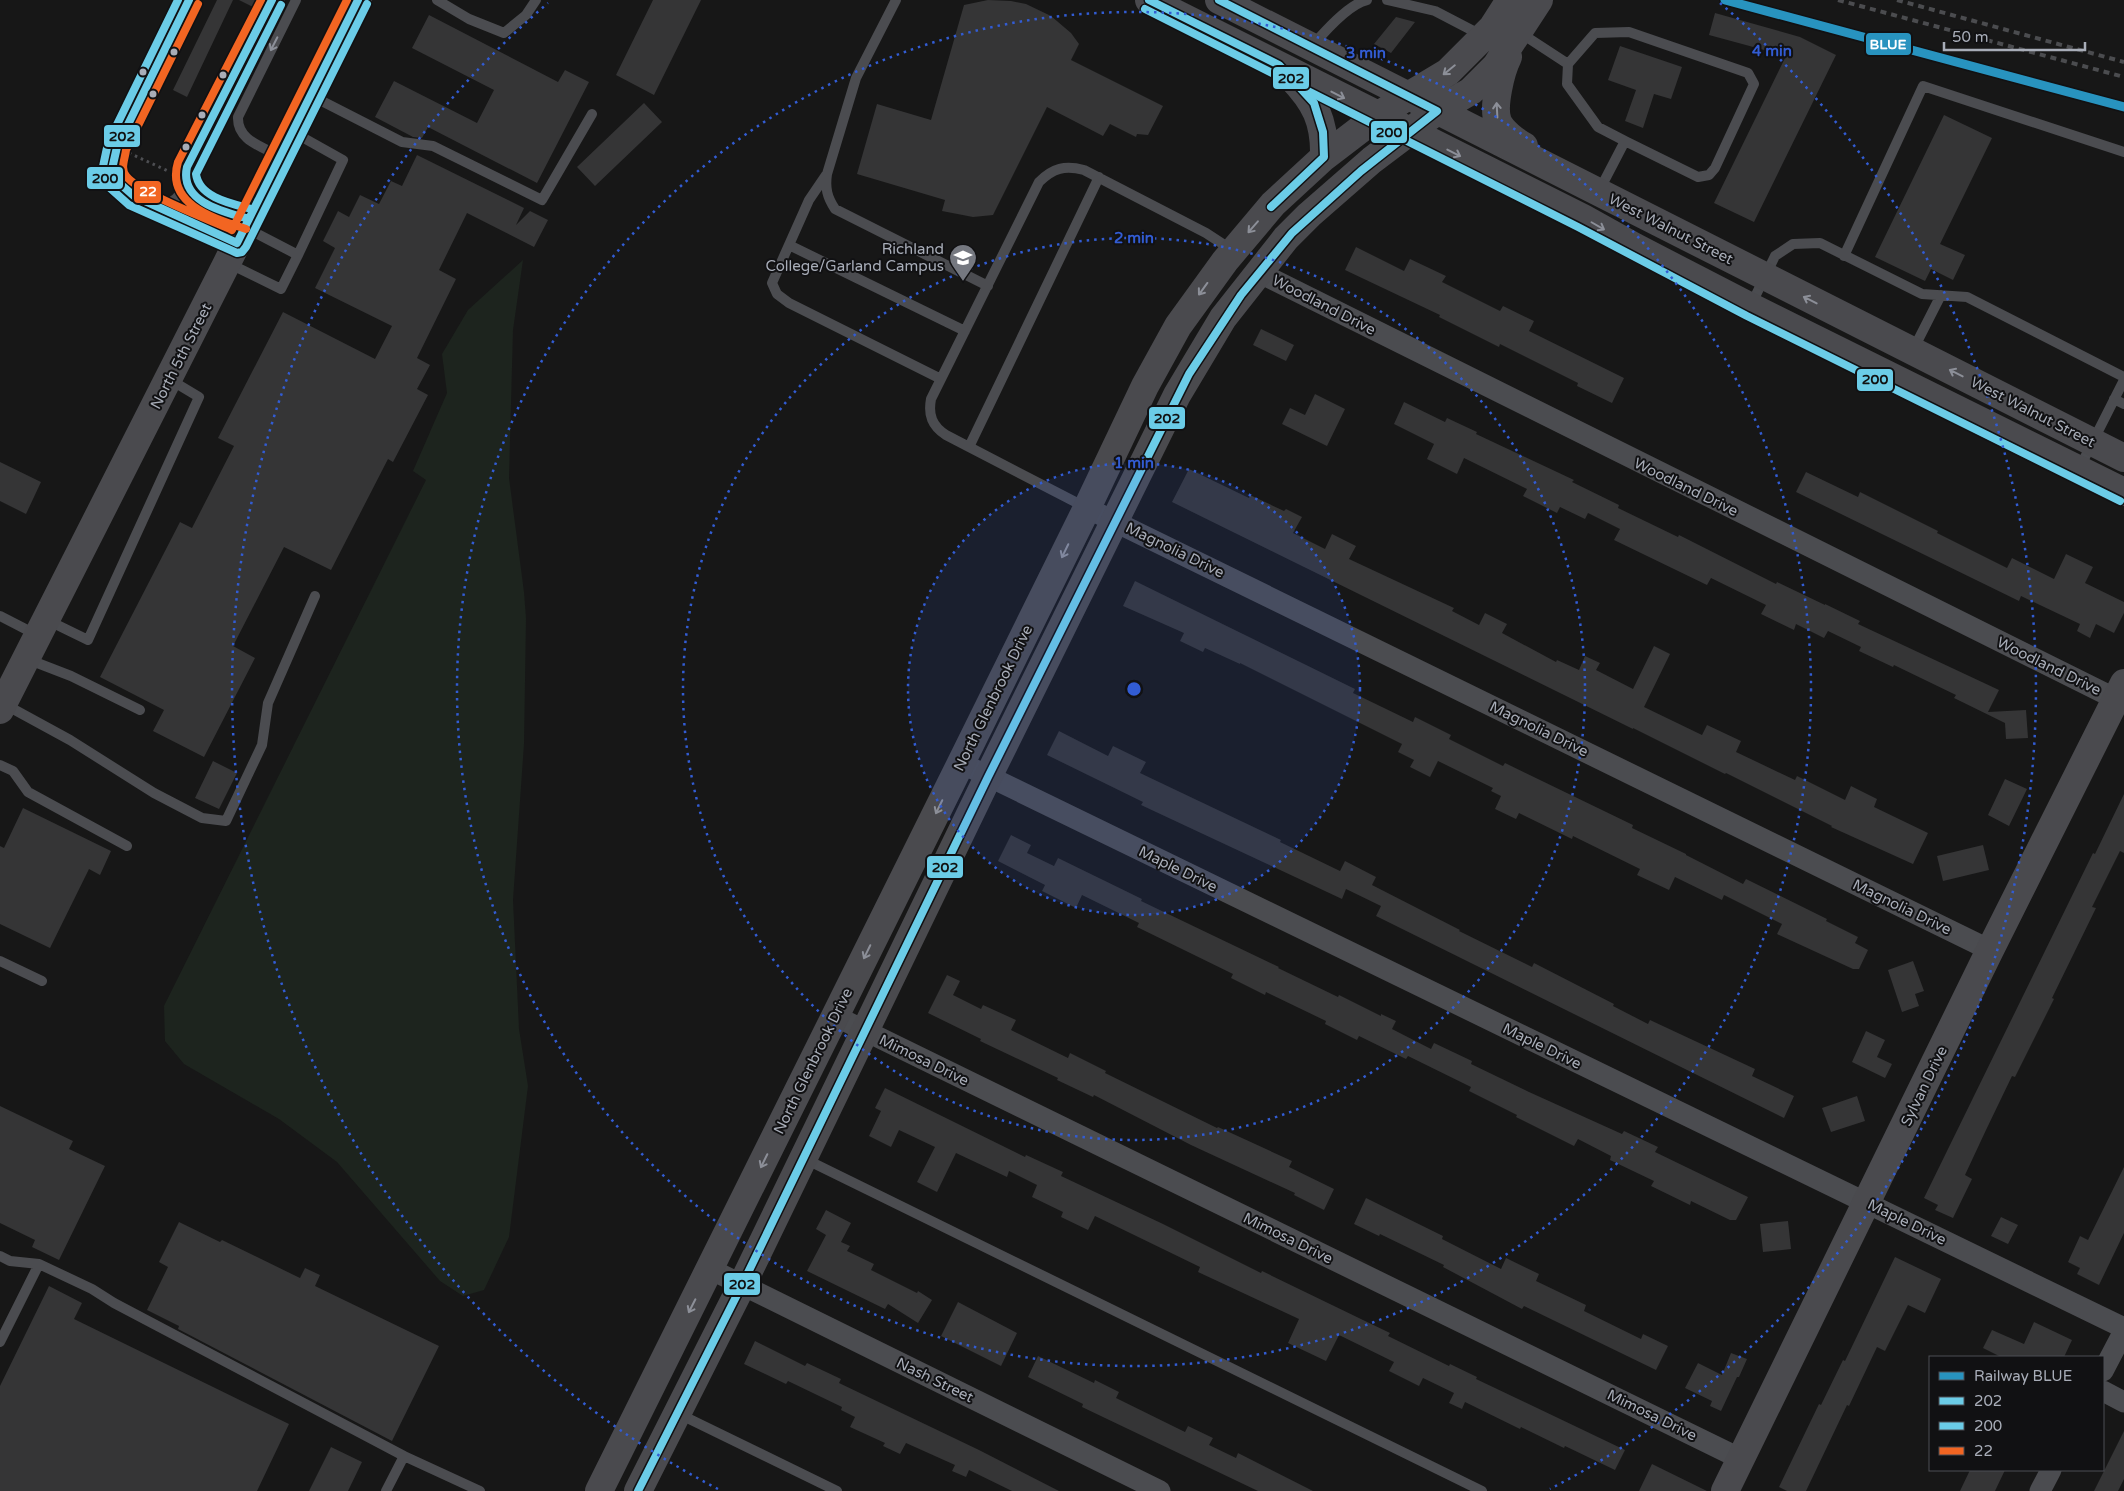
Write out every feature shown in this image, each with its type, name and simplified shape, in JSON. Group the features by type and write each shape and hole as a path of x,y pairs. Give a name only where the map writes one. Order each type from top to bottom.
{"main road":[{"name":"North 5th Street","path":"3,698 36,638 240,238 358,0"},
{"name":"West Walnut Street","path":"1149,0 1584,218 1635,248 1751,307 2124,492"},
{"name":"West Walnut Street","path":"1218,0 2124,458"},
{"name":"North Glenbrook Drive","path":"599,1491 1087,508 1144,386 1191,306 1233,251 1273,204 1324,157 1379,115 1448,72 1492,28 1510,0"},
{"name":"North Glenbrook Drive","path":"638,1491 804,1159 988,777 1177,395 1204,346 1223,318 1286,238 1309,215 1372,160 1438,111 1471,90 1496,66 1539,0"},
{"path":"1519,32 1504,64 1498,86 1498,122 1515,141 1591,183 1598,192"},
{"path":"1279,65 1314,103 1323,132 1324,157"},
{"name":"Sylvan Drive","path":"1725,1491 1990,950 2120,691"}],"street":[{"name":"Woodland Drive","path":"1258,272 2120,691"},
{"name":"Magnolia Drive","path":"1087,508 1990,950"},
{"name":"Maple Drive","path":"961,763 2124,1329"},
{"name":"Mimosa Drive","path":"835,1016 1741,1459"},
{"name":"Nash Street","path":"710,1270 1160,1491"},
{"path":"2104,1369 2124,1329"},
{"path":"2104,1392 2124,1402"},
{"path":"2040,1491 2050,1471"}],"lane":[{"path":"189,0 117,147 112,169 118,182 134,196 153,205 240,238 298,255"},
{"path":"153,205 166,204 181,192 185,180 186,167 272,0"},
{"path":"280,156 244,136 240,131 238,117 296,0"},
{"path":"437,0 469,19 504,33 526,15 536,0"},
{"path":"896,0 856,78 827,174 825,186 828,198 834,209 988,286"},
{"path":"1312,47 1322,33 1353,6 1367,0"},
{"path":"1387,0 1435,11 1484,37"},
{"path":"1519,32 1568,64"},
{"path":"1629,32 1748,73 1754,84 1716,168 1708,175 1698,177 1624,141 1598,127 1567,84 1568,64 1595,33 1629,32"},
{"path":"1844,256 1923,86 2124,152"},
{"path":"311,96 402,142 433,146 542,200 592,114"},
{"path":"185,180 195,195 211,207 240,238 281,289 343,160 293,132"},
{"path":"1598,192 1624,141"},
{"path":"1087,508 939,430 934,424 930,407 931,399 1039,182 1048,173 1059,168 1072,166 1084,170 1206,232 1233,251"},
{"path":"827,174 809,200 772,283 777,294 789,304 942,379"},
{"path":"969,447 1099,177"},
{"path":"1751,307 1775,256 1794,244 1820,244 1922,294 1967,297 2124,378 2119,402 2093,442 2079,470"},
{"path":"789,245 965,332"},
{"path":"1913,351 1941,296"},
{"path":"36,638 88,640 199,397 168,379"},
{"path":"3,698 154,794 202,818 226,821 262,744 268,703 315,596"},
{"path":"0,616 36,638 72,676 140,710"},
{"path":"0,765 12,772 28,792 127,846"},
{"path":"0,961 42,981"},
{"path":"804,1159 1482,1491"},
{"path":"0,1256 10,1261 39,1264 92,1289 123,1308 404,1456 480,1491"},
{"path":"0,1342 39,1264"},
{"path":"677,1413 837,1491"},
{"path":"386,1491 404,1456"}],"path":[{"path":"125,151 170,172"}],"shaded area":[{"path":"523,260 513,330 509,478 526,618 524,744 513,900 519,1029 528,1086 509,1237 484,1290 463,1296 440,1281 337,1162 279,1119 184,1064 165,1041 164,1006 426,480 413,471 447,393 442,354 468,310"}],"building":[{"path":"217,0 233,0 187,97 173,90"},
{"path":"239,0 264,0 259,10"},
{"path":"279,0 285,0 276,18 272,16"},
{"path":"653,0 701,0 654,95 616,75"},
{"path":"988,0 1026,4 1051,16 1071,33 1079,44 1071,60 1163,106 1148,135 1137,134 1136,137 1110,124 1103,136 1047,107 993,215 973,217 942,211 945,200 857,174 877,104 931,120 964,5"},
{"path":"1715,13 1800,37 1836,55 1754,222 1714,203 1786,56 1709,35"},
{"path":"429,15 558,82 565,70 589,82 537,183 428,127 422,138 413,137 375,117 394,81 477,123 494,90 412,48"},
{"path":"1396,17 1415,22 1391,53 1374,44"},
{"path":"1620,46 1682,67 1671,99 1654,94 1643,128 1625,121 1636,90 1608,80"},
{"path":"644,103 662,122 595,186 577,167"},
{"path":"1944,115 1992,138 1940,244 1965,255 1953,280 1931,269 1925,281 1875,257"},
{"path":"417,155 524,208 516,225 530,211 548,220 534,247 467,213 439,270 456,279 417,358 430,365 417,389 428,395 393,462 388,459 331,570 284,547 233,646 255,658 204,757 153,731 164,710 100,677 180,522 192,528 234,446 218,438 283,312 375,359 392,326 315,288 335,248 323,241 338,211 349,217 360,195 379,204 391,181 402,186"},
{"path":"1356,247 1404,271 1410,259 1446,276 1442,282 1500,311 1503,306 1534,321 1529,331 1624,378 1612,403 1577,386 1578,383 1500,344 1499,347 1439,317 1440,315 1345,270"},
{"path":"1261,329 1294,345 1286,361 1253,345"},
{"path":"1315,394 1345,409 1327,446 1282,424 1290,408 1305,415"},
{"path":"1404,402 1445,422 1447,418 1477,432 1476,434 1574,480 1572,482 1619,505 1618,508 1678,537 1679,535 1776,584 1777,582 1825,604 1860,621 1858,624 1999,690 1988,712 2026,710 2028,738 2006,739 2005,723 1954,698 1956,695 1894,665 1893,667 1859,651 1861,647 1828,631 1824,638 1796,624 1794,630 1761,614 1766,605 1711,578 1707,585 1614,540 1620,529 1588,513 1585,519 1560,507 1557,513 1523,496 1527,489 1464,458 1457,474 1427,459 1434,444 1394,424"},
{"path":"0,462 41,482 26,514 0,501"},
{"path":"1189,469 1249,498 1250,495 1302,517 1293,533 1325,549 1332,534 1356,546 1349,559 1454,608 1452,611 1479,625 1485,613 1507,624 1502,633 1556,662 1557,660 1579,670 1585,656 1600,663 1596,670 1633,689 1654,646 1670,654 1644,707 1702,735 1707,725 1741,741 1736,752 1795,780 1797,776 1845,800 1851,786 1877,799 1874,807 1928,833 1913,864 1831,827 1726,773 1172,502"},
{"path":"1806,472 1858,497 1860,492 2007,568 2012,558 2054,579 2066,554 2093,567 2085,583 2124,602 2124,613 2114,633 2096,624 2090,638 2077,631 2080,624 2021,596 2019,601 1796,492"},
{"path":"1135,581 1355,689 1353,693 1413,722 1415,717 1451,735 1449,739 1503,766 1505,763 1633,825 1632,828 1743,884 1746,879 1827,919 1826,921 1858,937 1855,943 1868,950 1859,969 1853,969 1777,934 1782,924 1724,895 1722,900 1675,877 1669,890 1637,875 1640,869 1573,836 1572,839 1519,813 1516,819 1495,809 1501,796 1491,791 1493,788 1438,761 1430,777 1410,767 1414,760 1398,752 1402,744 1240,663 1205,648 1203,652 1180,641 1184,633 1123,606"},
{"path":"1059,731 1108,756 1113,746 1146,762 1140,773 1281,840 1280,842 1340,871 1345,861 1376,877 1372,885 1459,931 1532,967 1534,963 1614,1004 1613,1006 1648,1024 1650,1020 1755,1069 1752,1076 1794,1096 1784,1118 1376,916 1381,906 1346,889 1342,899 1141,805 1143,802 1047,755"},
{"path":"213,761 237,773 219,809 195,798"},
{"path":"2005,779 2027,789 2009,826 1988,815"},
{"path":"2124,794 2124,853 2120,851 2092,907 2096,908 2052,998 2054,999 2015,1077 2012,1076 1986,1130 1965,1175 1972,1179 1953,1218 1935,1210 1938,1205 1924,1198 2093,853 2095,854"},
{"path":"23,808 111,851 100,875 89,869 50,948 0,924 0,846 4,848"},
{"path":"1011,835 1031,845 1027,853 1054,866 1058,858 1142,899 1141,901 1338,997 1339,995 1381,1016 1381,1014 1396,1021 1392,1029 1431,1049 1434,1043 1472,1061 1471,1064 1529,1092 1622,1134 1624,1131 1658,1147 1655,1152 1748,1197 1736,1220 1730,1220 1691,1201 1690,1205 1651,1186 1654,1181 1610,1160 1611,1156 1578,1139 1574,1146 1469,1091 1471,1087 1408,1056 1406,1059 1359,1036 1357,1040 1325,1024 1326,1021 1266,992 1265,995 1231,978 1233,974 1137,927 1139,923 1082,895 1076,908 1042,891 1045,885 998,861"},
{"path":"1983,845 1989,870 1943,881 1937,856"},
{"path":"1913,961 1924,991 1915,994 1919,1006 1902,1012 1888,970"},
{"path":"947,975 960,981 953,995 981,1009 983,1005 1016,1020 1011,1030 1068,1058 1070,1053 1106,1071 1105,1073 1217,1128 1292,1161 1289,1167 1334,1189 1324,1210 1294,1195 1295,1193 1191,1145 1094,1095 1093,1097 1057,1080 1058,1078 980,1041 981,1039 928,1013"},
{"path":"1866,1031 1885,1040 1877,1057 1892,1064 1885,1078 1852,1062"},
{"path":"885,1088 1025,1157 1026,1155 1063,1172 1061,1176 1390,1333 1388,1336 1449,1366 1450,1364 1477,1377 1476,1379 1625,1450 1615,1470 1521,1427 1520,1429 1465,1402 1462,1409 1449,1403 1454,1393 1423,1378 1419,1386 1389,1371 1394,1362 1339,1335 1326,1361 1288,1343 1299,1319 1198,1272 1200,1267 1095,1216 1088,1230 1061,1217 1063,1212 1032,1197 1037,1185 1009,1171 1007,1177 956,1153 937,1192 917,1182 935,1147 899,1130 891,1147 869,1136 881,1111 875,1108"},
{"path":"1857,1096 1865,1121 1831,1132 1822,1108"},
{"path":"0,1106 73,1141 69,1149 105,1166 59,1260 32,1247 35,1240 0,1223"},
{"path":"2124,1167 2124,1233 2099,1285 2077,1274 2080,1268 2068,1262 2080,1236 2088,1240"},
{"path":"1366,1198 1443,1236 1442,1239 1501,1269 1506,1258 1539,1274 1536,1281 1586,1305 1584,1311 1641,1339 1643,1334 1668,1346 1656,1370 1524,1306 1522,1309 1443,1267 1444,1265 1380,1234 1379,1236 1354,1224"},
{"path":"826,1210 851,1223 841,1242 850,1246 847,1251 874,1264 871,1270 917,1293 918,1291 932,1300 918,1323 888,1304 885,1309 807,1271 826,1235 816,1229"},
{"path":"2001,1217 2018,1225 2008,1244 1991,1236"},
{"path":"1788,1221 1791,1249 1763,1252 1760,1224"},
{"path":"179,1222 220,1242 222,1240 300,1278 305,1268 320,1275 315,1286 439,1346 392,1441 178,1329 179,1326 147,1310 168,1267 159,1262"},
{"path":"1895,1257 1941,1279 1925,1313 1908,1305 1885,1351 1877,1347 1806,1491 1787,1491 1779,1487 1819,1404 1821,1405 1843,1360 1845,1361"},
{"path":"49,1286 82,1303 74,1319 289,1424 257,1491 0,1491 0,1386"},
{"path":"958,1302 1017,1333 1001,1366 941,1336"},
{"path":"2034,1322 2072,1340 2064,1356 1999,1356 1983,1348 1992,1330 2024,1344"},
{"path":"755,1341 805,1366 807,1363 841,1379 839,1383 979,1450 1059,1491 1012,1491 969,1470 966,1477 952,1471 955,1465 906,1443 900,1454 883,1446 885,1443 850,1427 855,1417 841,1410 842,1407 788,1381 786,1384 744,1364"},
{"path":"1731,1353 1747,1359 1721,1411 1710,1406 1712,1401 1685,1388 1698,1363 1722,1375"},
{"path":"1038,1356 1094,1383 1095,1380 1119,1392 1116,1398 1185,1432 1188,1426 1213,1438 1209,1445 1236,1458 1238,1453 1313,1491 1258,1491 1082,1407 1083,1404 1028,1377"},
{"path":"2124,1431 2124,1479 2118,1491 2094,1491"},
{"path":"331,1447 362,1462 348,1491 309,1491"},
{"path":"1652,1464 1707,1491 1639,1491"},
{"path":"1970,1471 2005,1471 1995,1491 1960,1491"}],"railway":[{"path":"1838,0 2124,77"},
{"path":"1897,0 2124,62"}],"rail line":[{"name":"BLUE","path":"1725,0 2124,107"}],"transit line":[{"name":"200","path":"178,0 108,143 102,171 110,188 129,205 237,253 242,252 246,247 367,4"},
{"name":"202","path":"189,0 117,147 112,169 118,182 134,196 237,243 358,0"},
{"name":"22","path":"246,229 208,215 196,208 179,189 176,177 178,162 261,0"},
{"name":"202","path":"249,219 216,209 197,197 190,189 186,179 187,167 272,0"},
{"name":"22","path":"198,4 126,150 123,170 133,183 159,198 232,230 347,0"},
{"name":"202","path":"1149,0 1279,65 1314,103 1323,132 1324,157 1271,207"},
{"name":"202","path":"638,1491 742,1285 988,777 1189,374 1241,295 1292,233 1361,171 1437,111 1219,0"},
{"name":"200","path":"252,209 218,199 203,189 198,182 196,174 281,5"},
{"name":"200","path":"1145,9 1578,227 1747,316 2120,501"}],"place":[{"name":"Richland College/Garland Campus","path":"963,282"}]}
